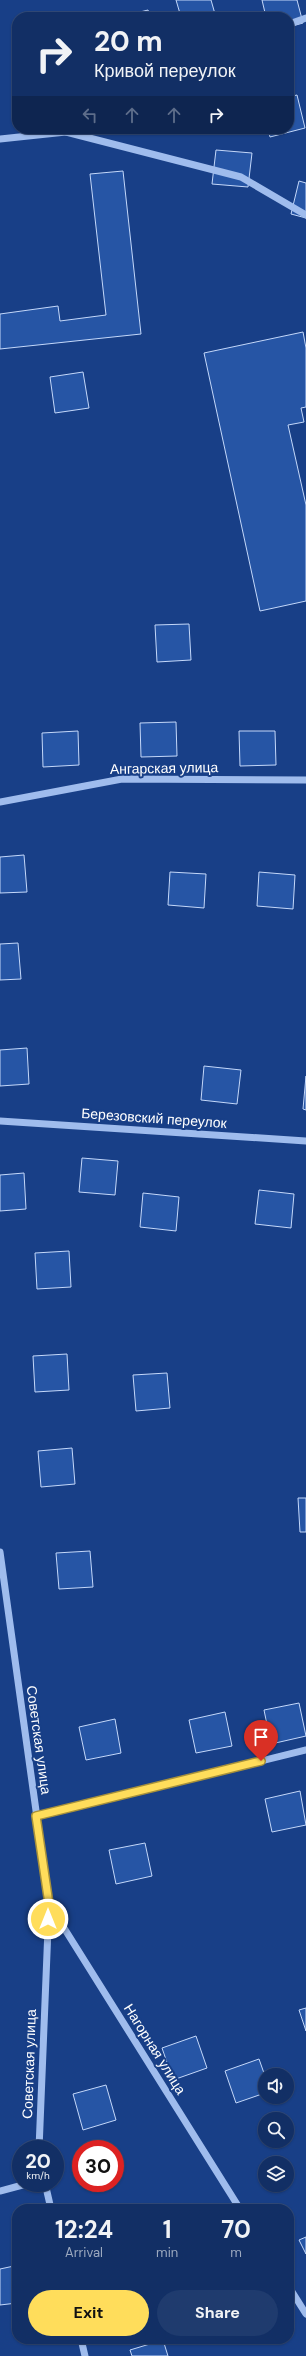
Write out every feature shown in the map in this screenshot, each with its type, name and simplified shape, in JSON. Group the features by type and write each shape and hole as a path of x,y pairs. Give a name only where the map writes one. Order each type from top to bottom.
{"street":[{"path":"294,22 306,18"},
{"path":"0,139 43,134"},
{"path":"80,134 241,177 306,215"},
{"name":"Ангарская улица","path":"0,802 122,779 306,780"},
{"name":"Березовский переулок","path":"0,1121 306,1141"},
{"name":"Советская улица","path":"0,1552 49,1904 39,2140"},
{"path":"36,1816 306,1750"},
{"name":"Нагорная улица","path":"49,1904 237,2204"},
{"path":"0,2191 12,2188"},
{"path":"47,2192 50,2204"},
{"path":"294,2295 306,2314"},
{"path":"82,2344 85,2356"}],"building":[{"path":"176,0 211,0 214,12 180,12"},
{"path":"262,0 297,0 303,23 294,26 294,12 265,12"},
{"path":"297,95 305,128 294,131 294,96"},
{"path":"269,134 282,134 270,137"},
{"path":"216,150 252,153 248,187 212,184"},
{"path":"123,171 141,334 0,349 0,314 58,306 60,321 106,315 90,174"},
{"path":"299,181 306,183 306,218 291,214"},
{"path":"303,332 306,348 306,407 301,408 304,422 288,425 306,505 306,601 260,611 204,353"},
{"path":"83,372 89,408 55,413 50,377"},
{"path":"189,624 191,660 157,662 155,625"},
{"path":"176,722 177,756 141,757 140,723"},
{"path":"78,731 79,765 43,767 42,733"},
{"path":"239,731 275,731 276,765 240,766"},
{"path":"24,855 27,892 0,893 0,857"},
{"path":"170,872 206,874 204,908 168,905"},
{"path":"259,872 295,875 293,909 257,906"},
{"path":"18,943 21,979 0,980 0,944"},
{"path":"27,1048 29,1084 0,1086 0,1050"},
{"path":"204,1066 241,1070 237,1104 201,1100"},
{"path":"306,1076 306,1110 303,1109"},
{"path":"82,1158 118,1161 115,1195 79,1192"},
{"path":"24,1173 26,1209 0,1211 0,1175"},
{"path":"259,1190 294,1194 291,1228 255,1224"},
{"path":"143,1193 179,1197 176,1231 140,1227"},
{"path":"69,1251 71,1287 37,1289 35,1253"},
{"path":"67,1354 69,1390 35,1392 33,1356"},
{"path":"167,1373 170,1408 136,1411 133,1375"},
{"path":"72,1448 75,1484 41,1487 38,1451"},
{"path":"298,1498 306,1498 306,1532 300,1532"},
{"path":"90,1551 93,1587 59,1589 56,1553"},
{"path":"299,1703 306,1736 271,1744 264,1710"},
{"path":"225,1712 232,1746 196,1753 189,1720"},
{"path":"115,1719 121,1753 86,1760 79,1727"},
{"path":"300,1791 306,1825 272,1832 265,1799"},
{"path":"145,1843 152,1876 116,1884 109,1850"},
{"path":"306,2008 306,2031 299,2010"},
{"path":"196,2036 207,2068 173,2080 162,2048"},
{"path":"259,2059 262,2068 258,2068 258,2095 236,2103 225,2071"},
{"path":"106,2085 116,2120 83,2130 73,2094"},
{"path":"306,2237 306,2254 299,2240"},
{"path":"12,2266 12,2304 0,2305 0,2269"},
{"path":"150,2344 164,2344 168,2356 132,2356 130,2350"}],"route":[{"path":"48,1919 49,1904 36,1816 261,1761"}]}
